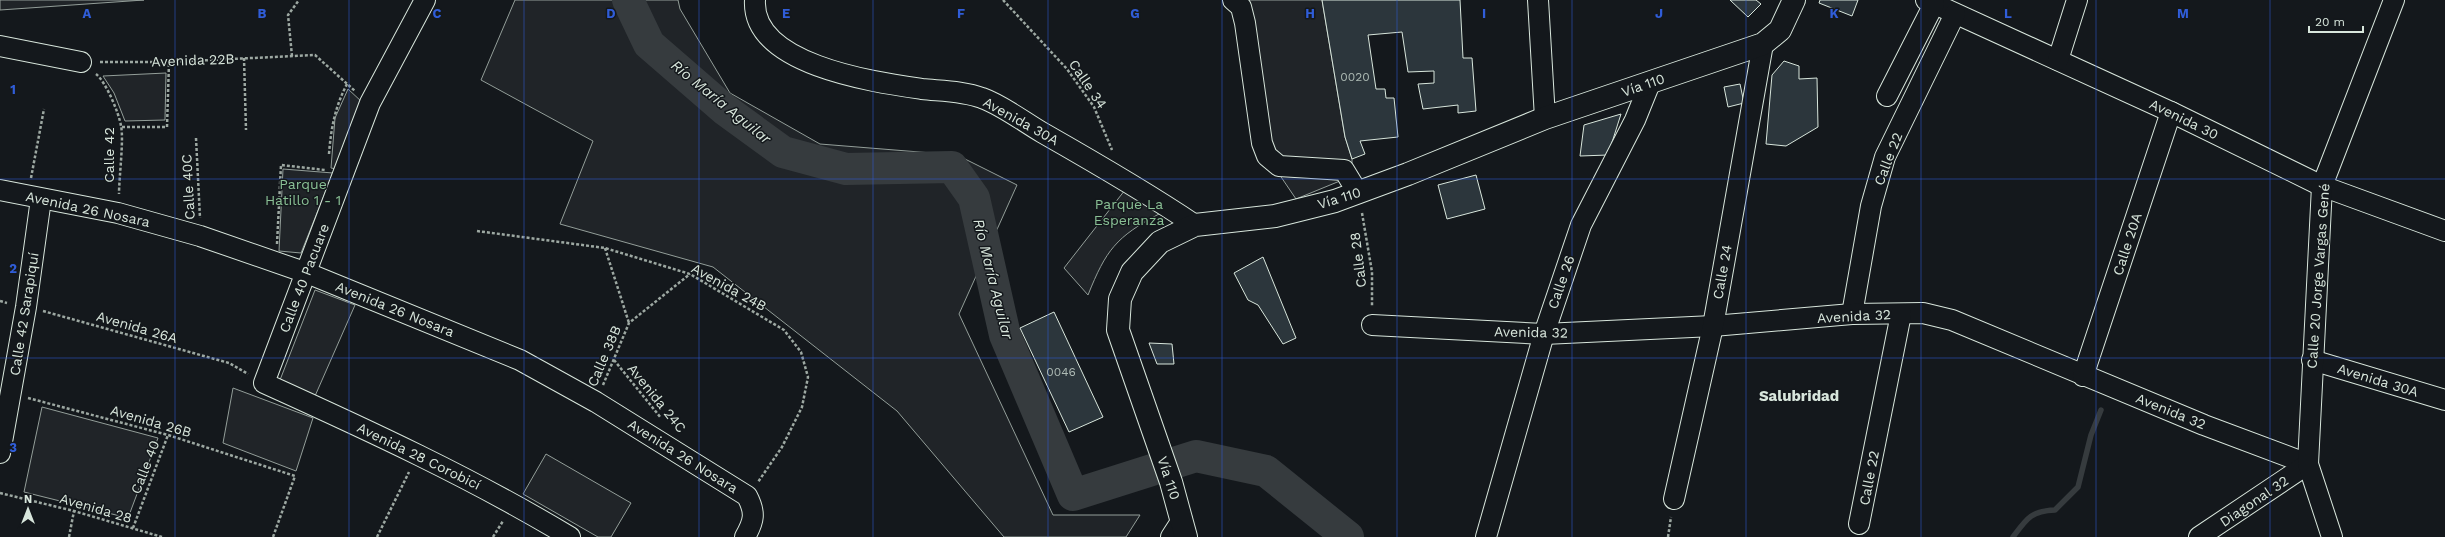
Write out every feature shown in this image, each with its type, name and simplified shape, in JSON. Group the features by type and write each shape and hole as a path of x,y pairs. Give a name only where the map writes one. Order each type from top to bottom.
{"main road":[{"name":"Vía 110","path":"1179,531 1171,482 1118,330 1120,299 1132,272 1160,242 1195,225 1275,216 1358,193 1545,118 1763,44 1780,30 1794,0"}],"street":[{"name":"Calle 40 Pacuare","path":"264,383 306,273 336,171 370,103 425,0"},
{"path":"1233,0 1241,7 1246,23 1262,143 1267,156 1279,166 1344,170 1358,193"},
{"path":"1538,0 1545,118"},
{"path":"2058,60 2077,0"},
{"name":"Calle 20 Jorge Vargas Gené","path":"2336,536 2308,464 2312,360 2322,186 2394,0"},
{"path":"1887,96 1930,2"},
{"name":"Avenida 30","path":"1930,2 2171,112 2322,186 2445,231"},
{"name":"Avenida 30A","path":"755,6 758,23 772,39 798,59 828,70 920,89 982,98 1142,190 1195,225"},
{"name":"Calle 22","path":"1852,314 1871,206 1885,157 1955,14"},
{"name":"Calle 24","path":"1674,499 1713,326 1763,44"},
{"path":"0,46 81,62"},
{"name":"Calle 26","path":"1486,537 1544,334 1581,225 1635,120 1650,83"},
{"name":"Calle 20A","path":"2083,376 2171,112"},
{"name":"Avenida 26 Nosara","path":"0,190 118,213 200,236 306,273 520,360 596,402 751,502"},
{"name":"Calle 42 Sarapiquí","path":"0,454 26,307 34,197"},
{"name":"Avenida 32","path":"1372,325 1544,334 1713,326 1852,314 1923,313 1952,320 2083,376 2308,464"},
{"name":"Calle 22","path":"1859,524 1901,314"},
{"name":"Avenida 30A","path":"2312,360 2445,400"},
{"name":"Avenida 28 Corobicí","path":"264,383 418,453 513,503 570,537"},
{"name":"Diagonal 32","path":"2199,537 2308,464"},
{"path":"745,537 751,525 751,502"}],"path":[{"path":"292,56 288,15 299,0"},
{"name":"Calle 34","path":"1003,0 1067,70 1094,107 1115,156"},
{"name":"Avenida 22B","path":"81,62 169,62 315,55 370,103"},
{"path":"244,58 246,130"},
{"name":"Calle 42","path":"81,62 100,77 122,126 118,213"},
{"path":"122,126 167,126 169,62"},
{"path":"276,262 281,165 336,171 333,119 336,106 347,84"},
{"path":"34,197 44,109"},
{"name":"Calle 40C","path":"196,138 200,236"},
{"name":"Calle 28","path":"1358,193 1372,272 1372,325"},
{"name":"Avenida 24B","path":"476,231 605,248 690,274 784,330 801,352 808,377 802,407 782,447 751,502"},
{"path":"605,248 629,323"},
{"name":"Calle 38B","path":"596,402 629,323 690,274"},
{"name":"Avenida 26A","path":"0,301 229,363 264,383"},
{"name":"Avenida 24C","path":"614,360 661,419"},
{"name":"Avenida 26B","path":"11,393 168,435 295,476 273,537"},
{"name":"Calle 40","path":"133,528 168,435"},
{"path":"377,537 418,453"},
{"name":"Avenida 28","path":"0,493 74,511 162,537"},
{"path":"69,537 74,511"}],"green space":[{"path":"0,0 144,0 0,10"},
{"path":"515,0 678,0 680,9 730,93 820,144 957,155 1017,185 959,314 1053,515 1140,515 1126,537 1004,537 897,411 713,267 560,224 593,141 481,80"},
{"path":"1235,0 1322,0 1345,137 1352,159 1352,176 1296,199 1254,137"},
{"path":"166,73 165,120 125,121 114,93 103,76"},
{"path":"348,89 362,102 336,169 331,168 335,118"},
{"name":"Parque Hatillo 1 - 1","path":"283,169 333,173 301,253 279,251"},
{"name":"Parque La Esperanza","path":"1125,190 1159,214 1132,230 1114,246 1094,280 1088,295 1064,268"},
{"path":"315,290 355,305 315,396 280,380"},
{"path":"233,388 313,418 296,471 223,443"},
{"path":"42,407 158,438 128,518 24,492"},
{"path":"546,454 631,503 611,537 598,537 523,494"}],"building":[{"path":"1322,0 1460,0 1463,58 1472,58 1476,111 1458,113 1458,105 1423,109 1418,84 1434,83 1434,71 1408,72 1402,32 1368,35 1376,89 1385,89 1386,98 1394,98 1398,137 1360,141 1365,154 1352,159 1345,137"},
{"path":"1730,0 1756,0 1761,4 1748,17"},
{"path":"1820,0 1858,0 1852,16 1819,3"},
{"path":"1784,61 1799,66 1799,79 1817,78 1818,127 1786,146 1766,144 1772,75"},
{"path":"1740,84 1744,103 1728,107 1724,87"},
{"path":"1621,114 1608,155 1580,156 1584,125"},
{"path":"1476,175 1485,209 1447,219 1438,185"},
{"path":"1263,257 1296,338 1283,344 1258,305 1248,300 1234,273"},
{"path":"1054,312 1103,417 1069,432 1020,328"},
{"path":"1149,343 1172,344 1174,364 1157,364"}],"waterway":[{"name":"Río María Aguilar","path":"628,0 649,44 724,109 783,152 846,169 952,167 974,198 1005,335 1073,495 1196,456 1266,471 1348,537"},
{"path":"2013,537 2026,520 2040,512 2055,510 2078,487 2091,435 2101,410"}],"district":[{"name":"Salubridad","path":"1799,396"}]}
